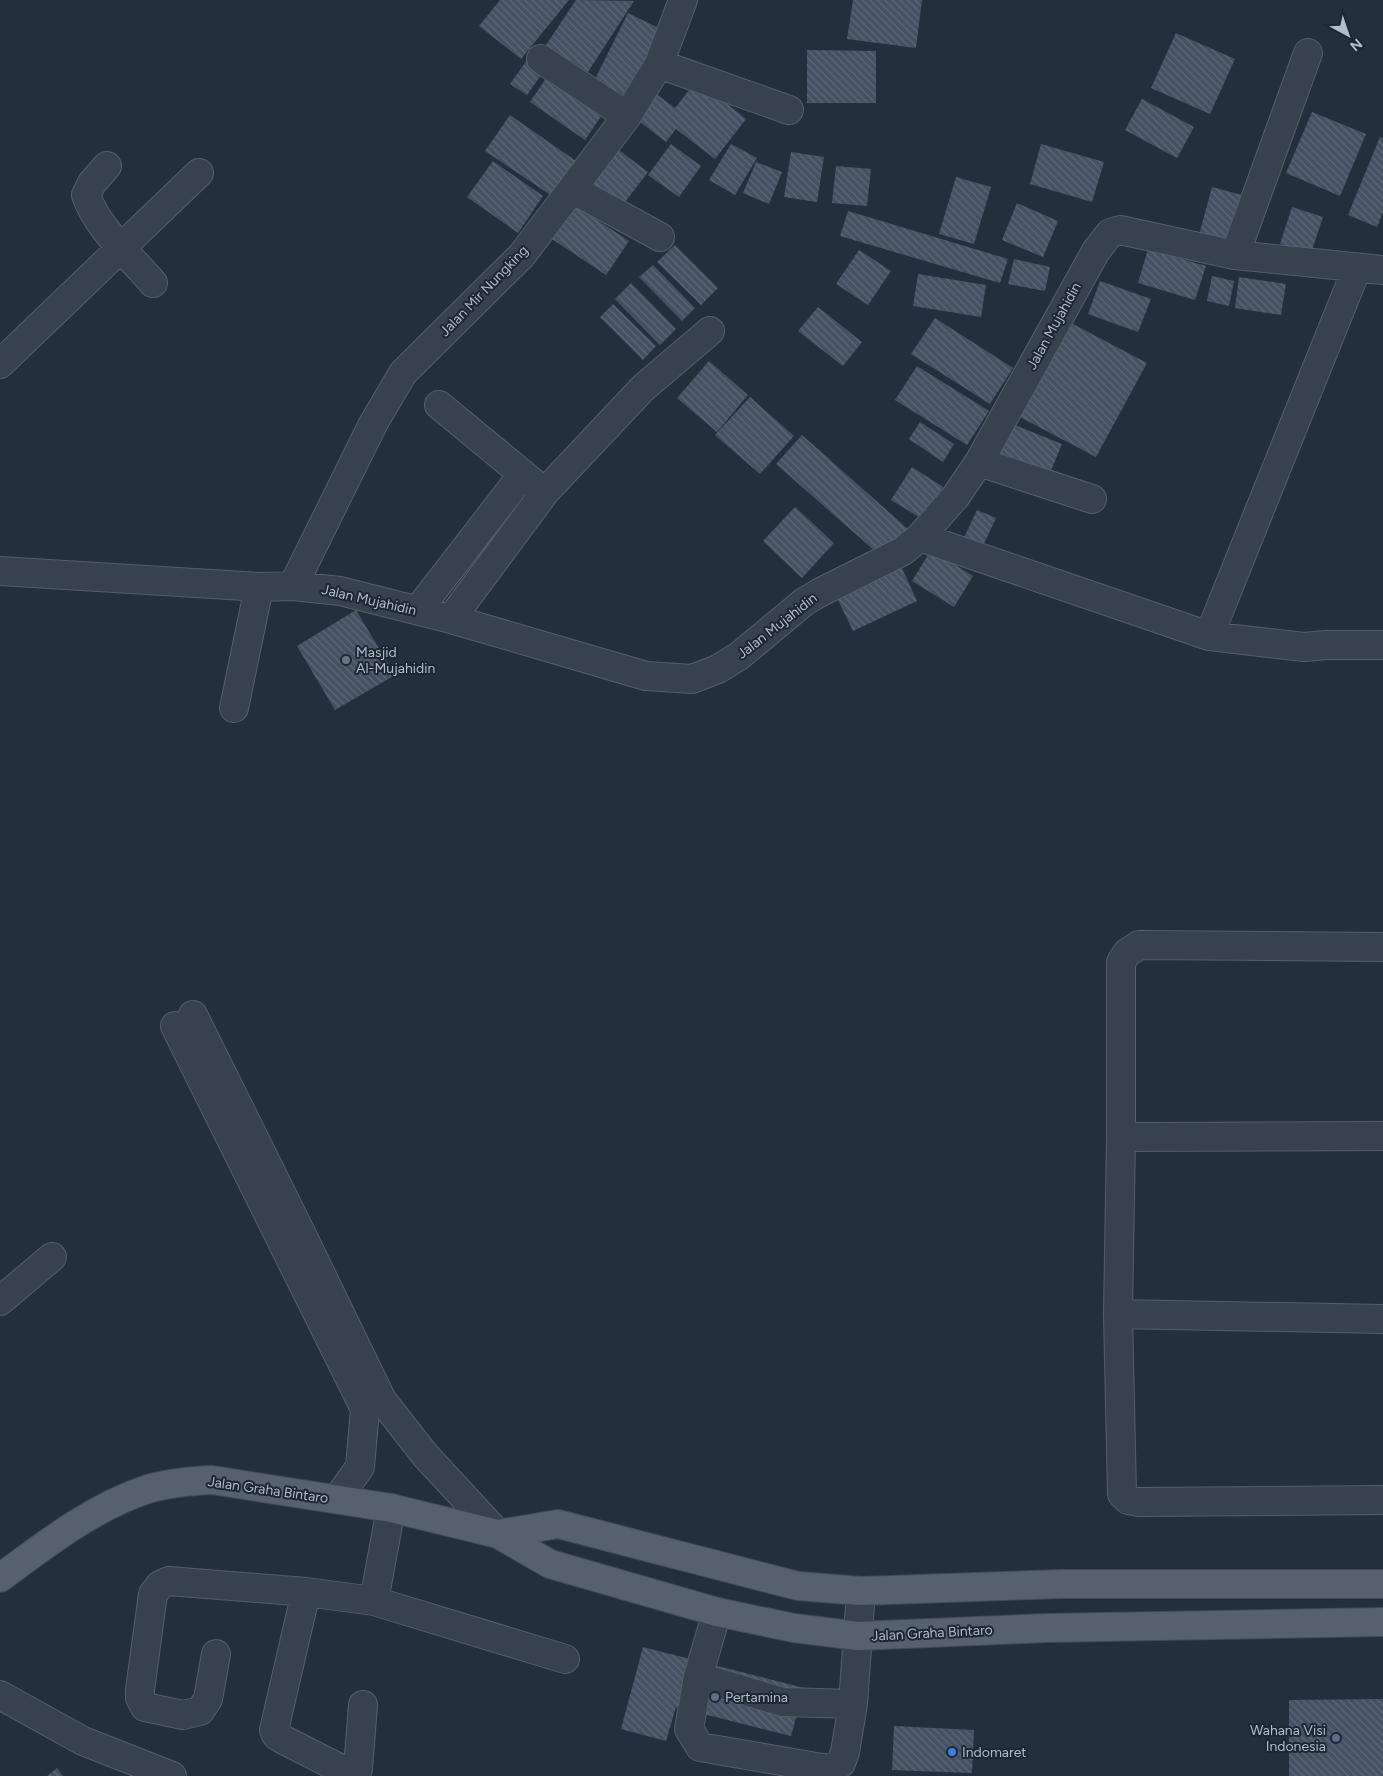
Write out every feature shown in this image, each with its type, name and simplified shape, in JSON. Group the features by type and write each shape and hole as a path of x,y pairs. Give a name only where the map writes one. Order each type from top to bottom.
{"main road":[{"name":"Jalan Graha Bintaro","path":"0,1578 92,1514 127,1497 150,1489 193,1481 212,1480 391,1508 498,1534 550,1564 717,1612 794,1628 858,1636 1047,1628 1383,1622"},
{"name":"Jalan Graha Bintaro","path":"498,1534 558,1524 798,1586 861,1591 1061,1584 1383,1584"}],"street":[{"name":"Jalan Mir Nungking","path":"293,586 373,424 403,372 522,254 572,188 626,116 659,64 683,0"},
{"path":"1235,255 1308,53"},
{"path":"541,59 626,116"},
{"path":"659,64 789,110"},
{"path":"107,166 92,183 86,195 90,206 121,248 153,283"},
{"path":"0,364 199,173"},
{"path":"572,188 660,237"},
{"name":"Jalan Mujahidin","path":"0,571 260,587 293,586 340,591 451,619 646,676 692,679 718,670 739,656 804,602 903,551 920,537 956,496 979,462 1096,251 1110,233 1120,230 1235,255 1370,269"},
{"path":"1209,636 1370,269"},
{"path":"451,619 545,492 643,388 710,332"},
{"path":"439,405 545,492"},
{"path":"979,462 1092,499"},
{"path":"418,610 523,474"},
{"path":"920,537 1209,636 1304,647 1326,644 1383,645"},
{"path":"234,708 260,587"},
{"path":"1383,947 1139,944 1127,953 1122,962 1118,1314 1122,1494 1128,1500 1139,1502 1383,1500"},
{"path":"184,1021 302,1235 373,1404 425,1455 498,1534"},
{"path":"1121,1137 1383,1136"},
{"path":"0,1301 52,1257"},
{"path":"1118,1314 1383,1319"},
{"path":"337,1499 360,1468 373,1404"},
{"path":"374,1601 391,1508"},
{"path":"216,1654 208,1699 200,1711 183,1715 145,1707 140,1698 140,1690 153,1594 160,1585 169,1581 306,1592 374,1601 565,1659"},
{"path":"717,1612 698,1677 690,1729 700,1747 828,1770 841,1763 843,1758 853,1704 861,1591"},
{"path":"306,1592 274,1730 276,1735 282,1740 349,1773 354,1772 358,1769 362,1705"},
{"path":"698,1677 783,1702 853,1704"},
{"path":"0,1695 83,1740 172,1776"}],"building":[{"path":"500,0 569,0 521,59 479,26"},
{"path":"576,0 634,1 588,72 546,45"},
{"path":"853,0 922,0 916,48 847,39"},
{"path":"628,13 665,31 630,99 594,81"},
{"path":"1176,33 1235,59 1210,114 1151,88"},
{"path":"807,50 876,51 876,103 807,103"},
{"path":"530,56 546,68 527,95 510,84"},
{"path":"551,71 606,109 585,140 530,102"},
{"path":"697,80 746,119 715,159 676,129 666,142 635,118 655,93 675,108"},
{"path":"1142,99 1194,127 1177,158 1125,130"},
{"path":"1312,112 1366,134 1340,196 1286,173"},
{"path":"510,115 576,161 552,196 485,151"},
{"path":"1380,137 1383,138 1383,212 1377,227 1348,215"},
{"path":"611,144 648,172 622,206 585,178"},
{"path":"671,144 701,166 679,197 648,175"},
{"path":"731,144 757,158 735,195 709,180"},
{"path":"1041,144 1104,162 1092,202 1030,184"},
{"path":"791,152 824,157 817,202 784,197"},
{"path":"493,161 543,196 518,233 467,197"},
{"path":"756,162 782,172 769,204 743,193"},
{"path":"836,166 871,169 867,206 832,203"},
{"path":"956,177 991,187 974,244 939,234"},
{"path":"1212,187 1242,195 1228,243 1199,235"},
{"path":"571,203 629,241 606,275 549,237"},
{"path":"1017,203 1058,221 1043,257 1002,240"},
{"path":"1292,207 1323,217 1311,253 1280,244"},
{"path":"848,211 1008,259 1000,283 840,236"},
{"path":"675,245 718,288 701,305 657,262"},
{"path":"1148,249 1206,266 1195,300 1138,283"},
{"path":"859,250 891,271 868,305 836,284"},
{"path":"1014,259 1050,267 1045,291 1008,284"},
{"path":"653,265 695,308 682,321 639,277"},
{"path":"918,274 986,285 981,317 913,306"},
{"path":"1212,276 1234,281 1229,306 1207,301"},
{"path":"1239,277 1286,284 1281,315 1235,308"},
{"path":"1100,281 1151,299 1138,332 1088,314"},
{"path":"631,283 676,329 660,345 615,299"},
{"path":"613,304 656,346 643,360 600,317"},
{"path":"818,307 862,342 843,366 798,331"},
{"path":"935,318 1013,368 990,404 911,354"},
{"path":"1069,322 1147,363 1096,457 1018,416"},
{"path":"709,361 748,395 717,432 677,398"},
{"path":"917,366 989,411 967,445 895,400"},
{"path":"750,397 794,436 760,474 715,435"},
{"path":"920,422 954,444 943,462 909,439"},
{"path":"1010,423 1062,444 1048,478 995,456"},
{"path":"802,435 909,530 883,558 776,464"},
{"path":"912,467 943,487 922,519 891,500"},
{"path":"795,507 834,543 802,578 763,541"},
{"path":"977,510 996,518 980,552 961,544"},
{"path":"931,550 973,576 954,607 912,581"},
{"path":"901,566 917,601 853,631 836,596"},
{"name":"Masjid Al-Mujahidin","path":"356,610 395,675 335,710 297,646"},
{"name":"Pertamina","path":"643,1647 804,1688 791,1736 676,1707 666,1741 621,1729"},
{"name":"Wahana Visi Indonesia","path":"1383,1699 1383,1776 1289,1776 1289,1700"},
{"path":"894,1726 974,1730 972,1773 892,1770"},
{"path":"57,1768 63,1776 47,1776"}],"place":[{"name":"Masjid Al-Mujahidin","path":"346,660"},
{"name":"Pertamina","path":"715,1697"},
{"name":"Wahana Visi Indonesia","path":"1336,1738"},
{"name":"Indomaret","path":"952,1752"}]}
